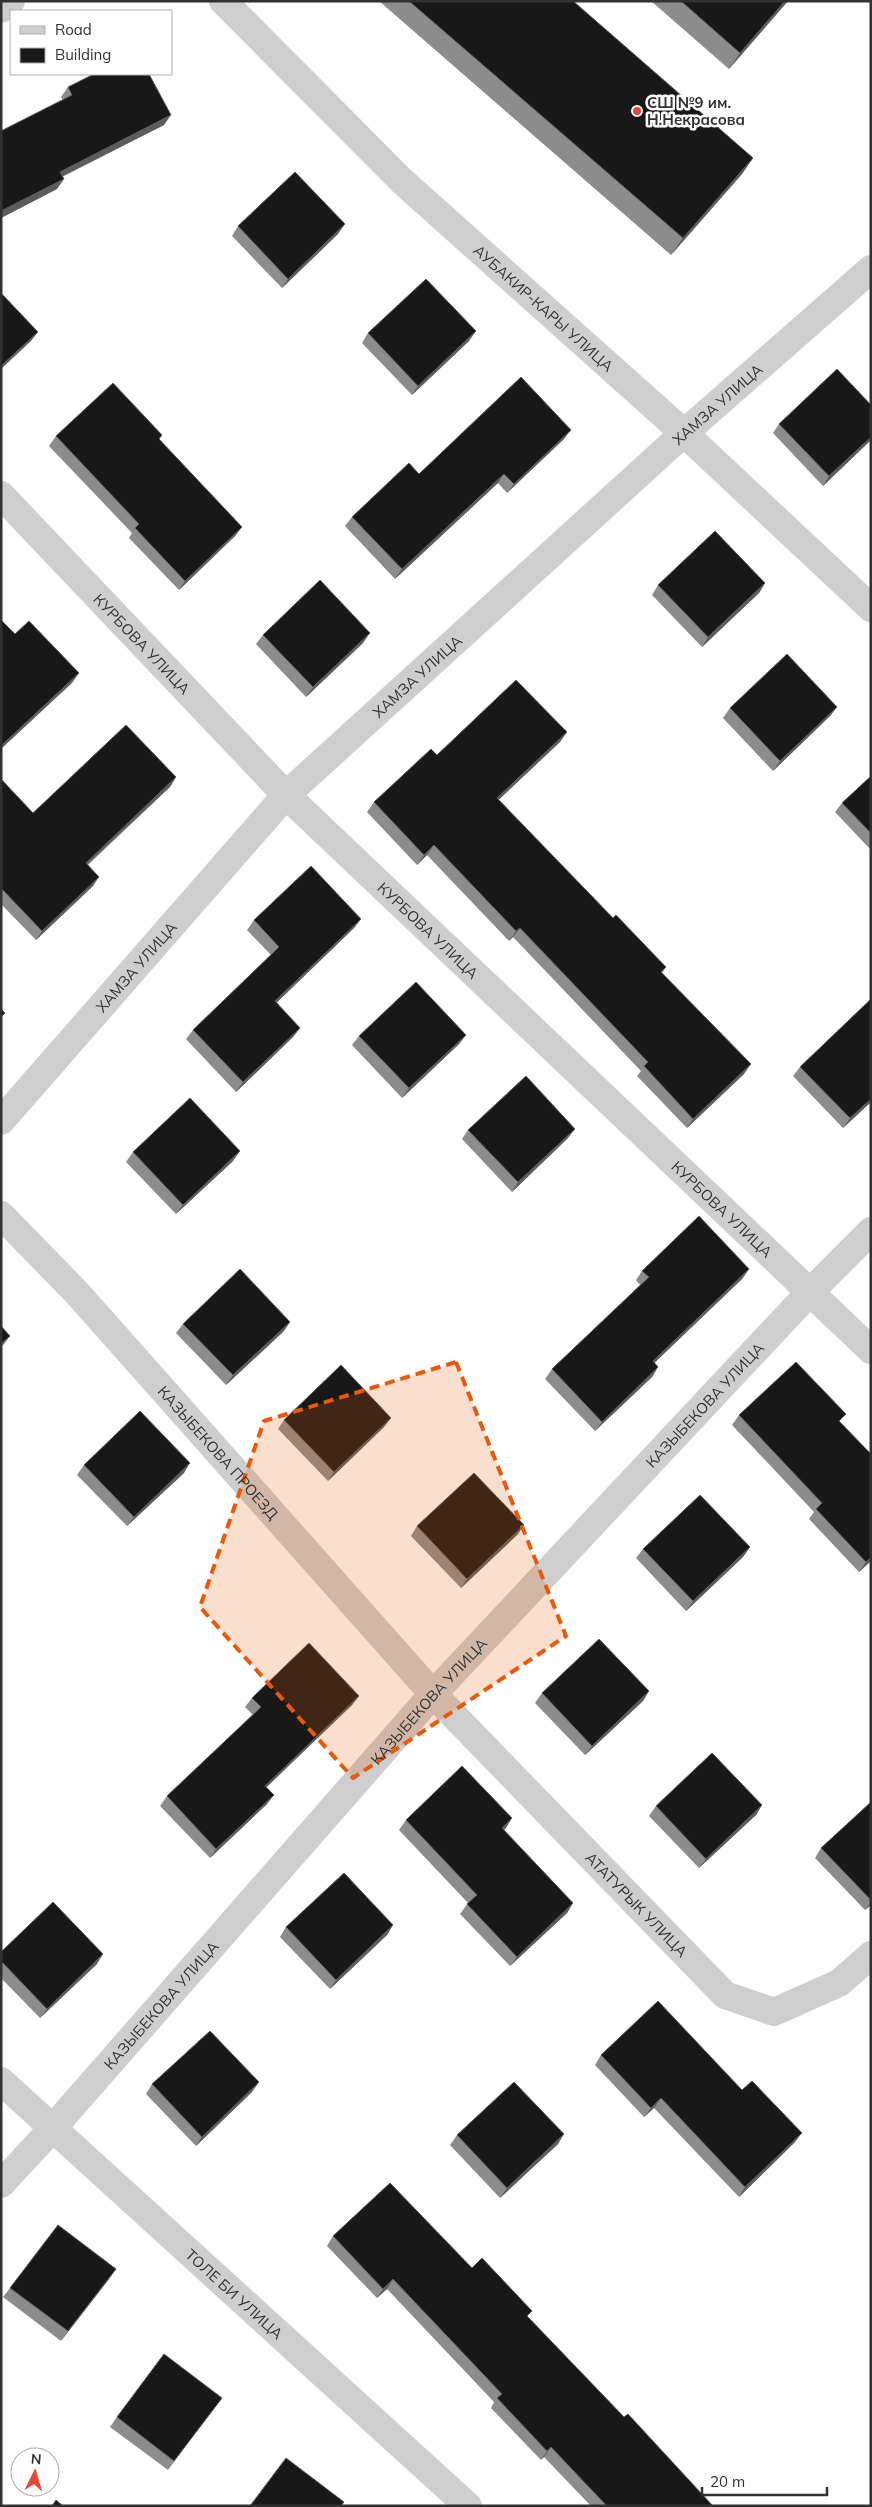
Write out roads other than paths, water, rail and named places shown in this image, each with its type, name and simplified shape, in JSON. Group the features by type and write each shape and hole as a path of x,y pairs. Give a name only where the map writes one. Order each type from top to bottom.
{"street":[{"path":"1,9 11,1"},
{"name":"АУБАКИР-КАРЫ УЛИЦА","path":"223,1 402,182 684,432 871,608"},
{"name":"ХАМЗА УЛИЦА","path":"1,1121 286,795 684,432 871,269"},
{"name":"КУРБОВА УЛИЦА","path":"1,495 286,795 871,1350"},
{"name":"КАЗЫБЕКОВА ПРОЕЗД","path":"1,1215 78,1294 433,1694"},
{"name":"КАЗЫБЕКОВА УЛИЦА","path":"1,2184 52,2129 433,1694 810,1292 871,1231"},
{"name":"АТАТУРЫК УЛИЦА","path":"433,1694 725,1995 774,2012 839,1983 871,1955"},
{"name":"ТОЛЕ БИ УЛИЦА","path":"1,2081 468,2506"}],"place":[{"name":"СШ №9 им. Н.Некрасова","path":"637,111"}]}
